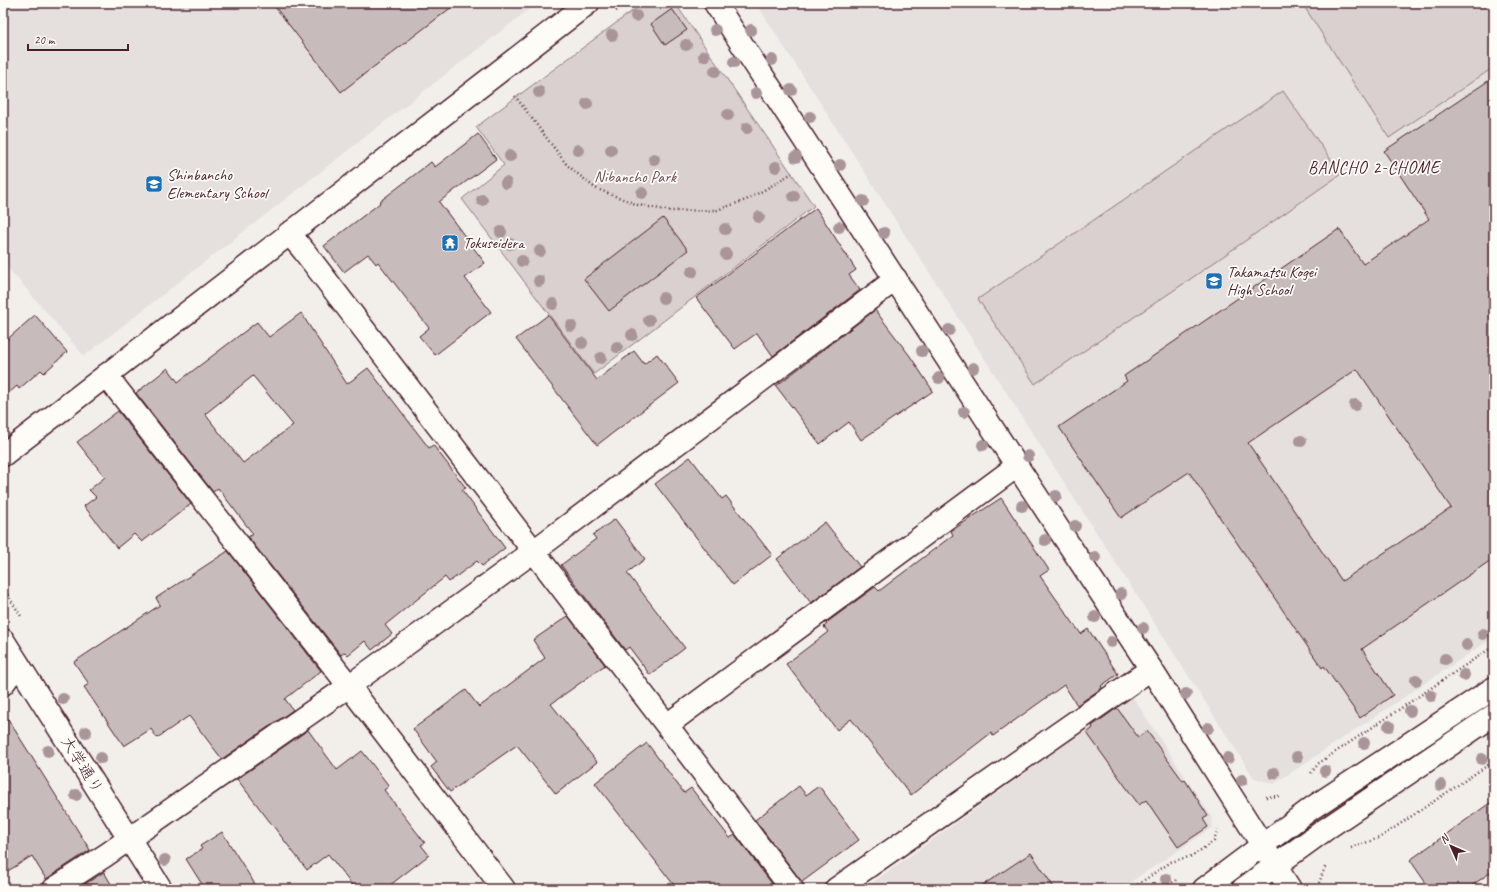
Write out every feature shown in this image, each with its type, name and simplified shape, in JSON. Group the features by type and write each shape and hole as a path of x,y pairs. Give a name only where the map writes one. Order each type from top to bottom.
{"street":[{"path":"3,455 588,3"},
{"path":"715,3 1017,466 1151,668 1290,889"},
{"path":"289,234 304,251 792,889"},
{"path":"54,889 349,686 534,552 896,279"},
{"path":"106,375 349,686 504,889"},
{"path":"667,725 1017,466"},
{"name":"大学通り","path":"3,640 161,889"},
{"path":"3,684 18,664"},
{"path":"836,889 1151,668"},
{"path":"1204,889 1312,808 1494,688"},
{"path":"1243,889 1358,807 1494,715"}],"path":[{"path":"512,92 567,165 595,188 638,205 670,211 716,210 746,200 796,170"},
{"path":"1309,775 1320,763 1494,646"},
{"path":"1349,849 1379,838 1494,761"},
{"path":"1132,889 1171,862 1192,856 1214,841 1220,827"},
{"path":"1318,881 1324,867 1330,862"}],"shaded area":[{"name":"Shinbancho Elementary School","path":"3,3 537,3 84,356 3,262"},
{"name":"Takamatsu Kogei High School","path":"756,3 1494,3 1494,637 1274,784 1254,778"},
{"path":"1132,696 1211,816 1212,828 1120,889 864,889"}],"green space":[{"name":"Nibancho Park","path":"643,3 675,3 814,206 594,374 462,199 504,165 476,127"},
{"path":"1302,3 1494,3 1494,67 1389,138"},
{"path":"1283,91 1341,174 1189,280 1035,384 978,299"}],"building":[{"path":"272,3 457,3 341,92"},
{"path":"672,9 687,30 665,45 651,24"},
{"path":"1494,77 1494,558 1362,649 1393,695 1360,718 1324,666 1322,668 1189,472 1121,518 1059,427 1127,381 1124,376 1339,229 1363,264 1429,219 1384,151","holes":["1357,369 1451,508 1342,581 1248,443"]},
{"path":"478,134 496,159 439,202 485,263 465,278 491,312 435,355 419,336 429,328 378,262 376,264 368,254 344,272 324,246 431,162 435,167"},
{"path":"816,208 856,270 849,275 860,290 773,356 757,333 735,349 696,298"},
{"path":"663,218 688,250 609,311 584,279"},
{"path":"875,310 910,356 933,391 861,440 849,422 820,444 776,386"},
{"path":"301,313 347,384 368,368 429,448 433,445 466,488 462,490 505,548 482,566 477,561 449,582 445,577 385,625 392,634 372,650 365,641 348,655 345,652 341,655 248,537 253,534 218,488 213,492 136,393 168,368 178,382 257,322 269,337","holes":["253,376 293,425 243,463 205,414"]},
{"path":"35,315 67,352 44,373 41,370 19,389 17,386 3,398 3,343"},
{"path":"548,315 597,380 634,351 644,364 657,354 679,383 597,445 516,339"},
{"path":"118,411 191,504 142,542 134,534 117,548 84,506 96,497 89,490 105,477 77,442"},
{"path":"690,457 722,499 726,496 772,555 733,585 655,484"},
{"path":"1001,498 1049,570 1040,576 1081,634 1088,629 1118,674 1101,686 1102,688 1077,705 1064,685 993,736 991,733 911,795 851,719 837,730 786,664 828,632 824,627 827,624 826,623 875,587 879,591 953,535 951,531"},
{"path":"615,519 645,559 627,573 685,648 650,675 629,647 625,650 561,565 596,539 593,535"},
{"path":"825,522 860,567 811,603 777,559"},
{"path":"228,551 321,671 285,699 293,710 222,759 189,716 157,738 151,729 124,746 84,687 89,684 74,662 160,605 156,598"},
{"path":"568,616 605,665 551,704 597,762 556,794 517,745 450,792 431,767 437,762 413,729 466,690 479,707 545,658 533,640"},
{"path":"1117,708 1138,737 1147,731 1183,781 1185,780 1208,816 1203,819 1208,827 1178,847 1146,800 1139,805 1087,733 1093,728 1092,726"},
{"path":"3,711 90,850 46,879 32,856 3,874"},
{"path":"308,730 337,770 362,751 389,786 384,790 425,843 421,845 429,855 385,889 355,889 328,854 307,870 237,779"},
{"path":"647,743 684,793 691,788 730,838 735,835 776,889 677,889 595,783"},
{"path":"799,786 806,795 819,786 859,840 802,882 755,820"},
{"path":"1494,800 1494,870 1467,889 1430,889 1410,860"},
{"path":"222,832 258,889 205,889 186,859 202,849 200,846"},
{"path":"1031,853 1055,889 977,889"},
{"path":"104,872 114,889 77,889"}],"place":[{"name":"Shinbancho Elementary School","path":"154,184"},
{"name":"Tokuseidera","path":"450,243"},
{"name":"Takamatsu Kogei High School","path":"1214,281"}],"district":[{"name":"BANCHO 2-CHOME","path":"1374,167"}]}
